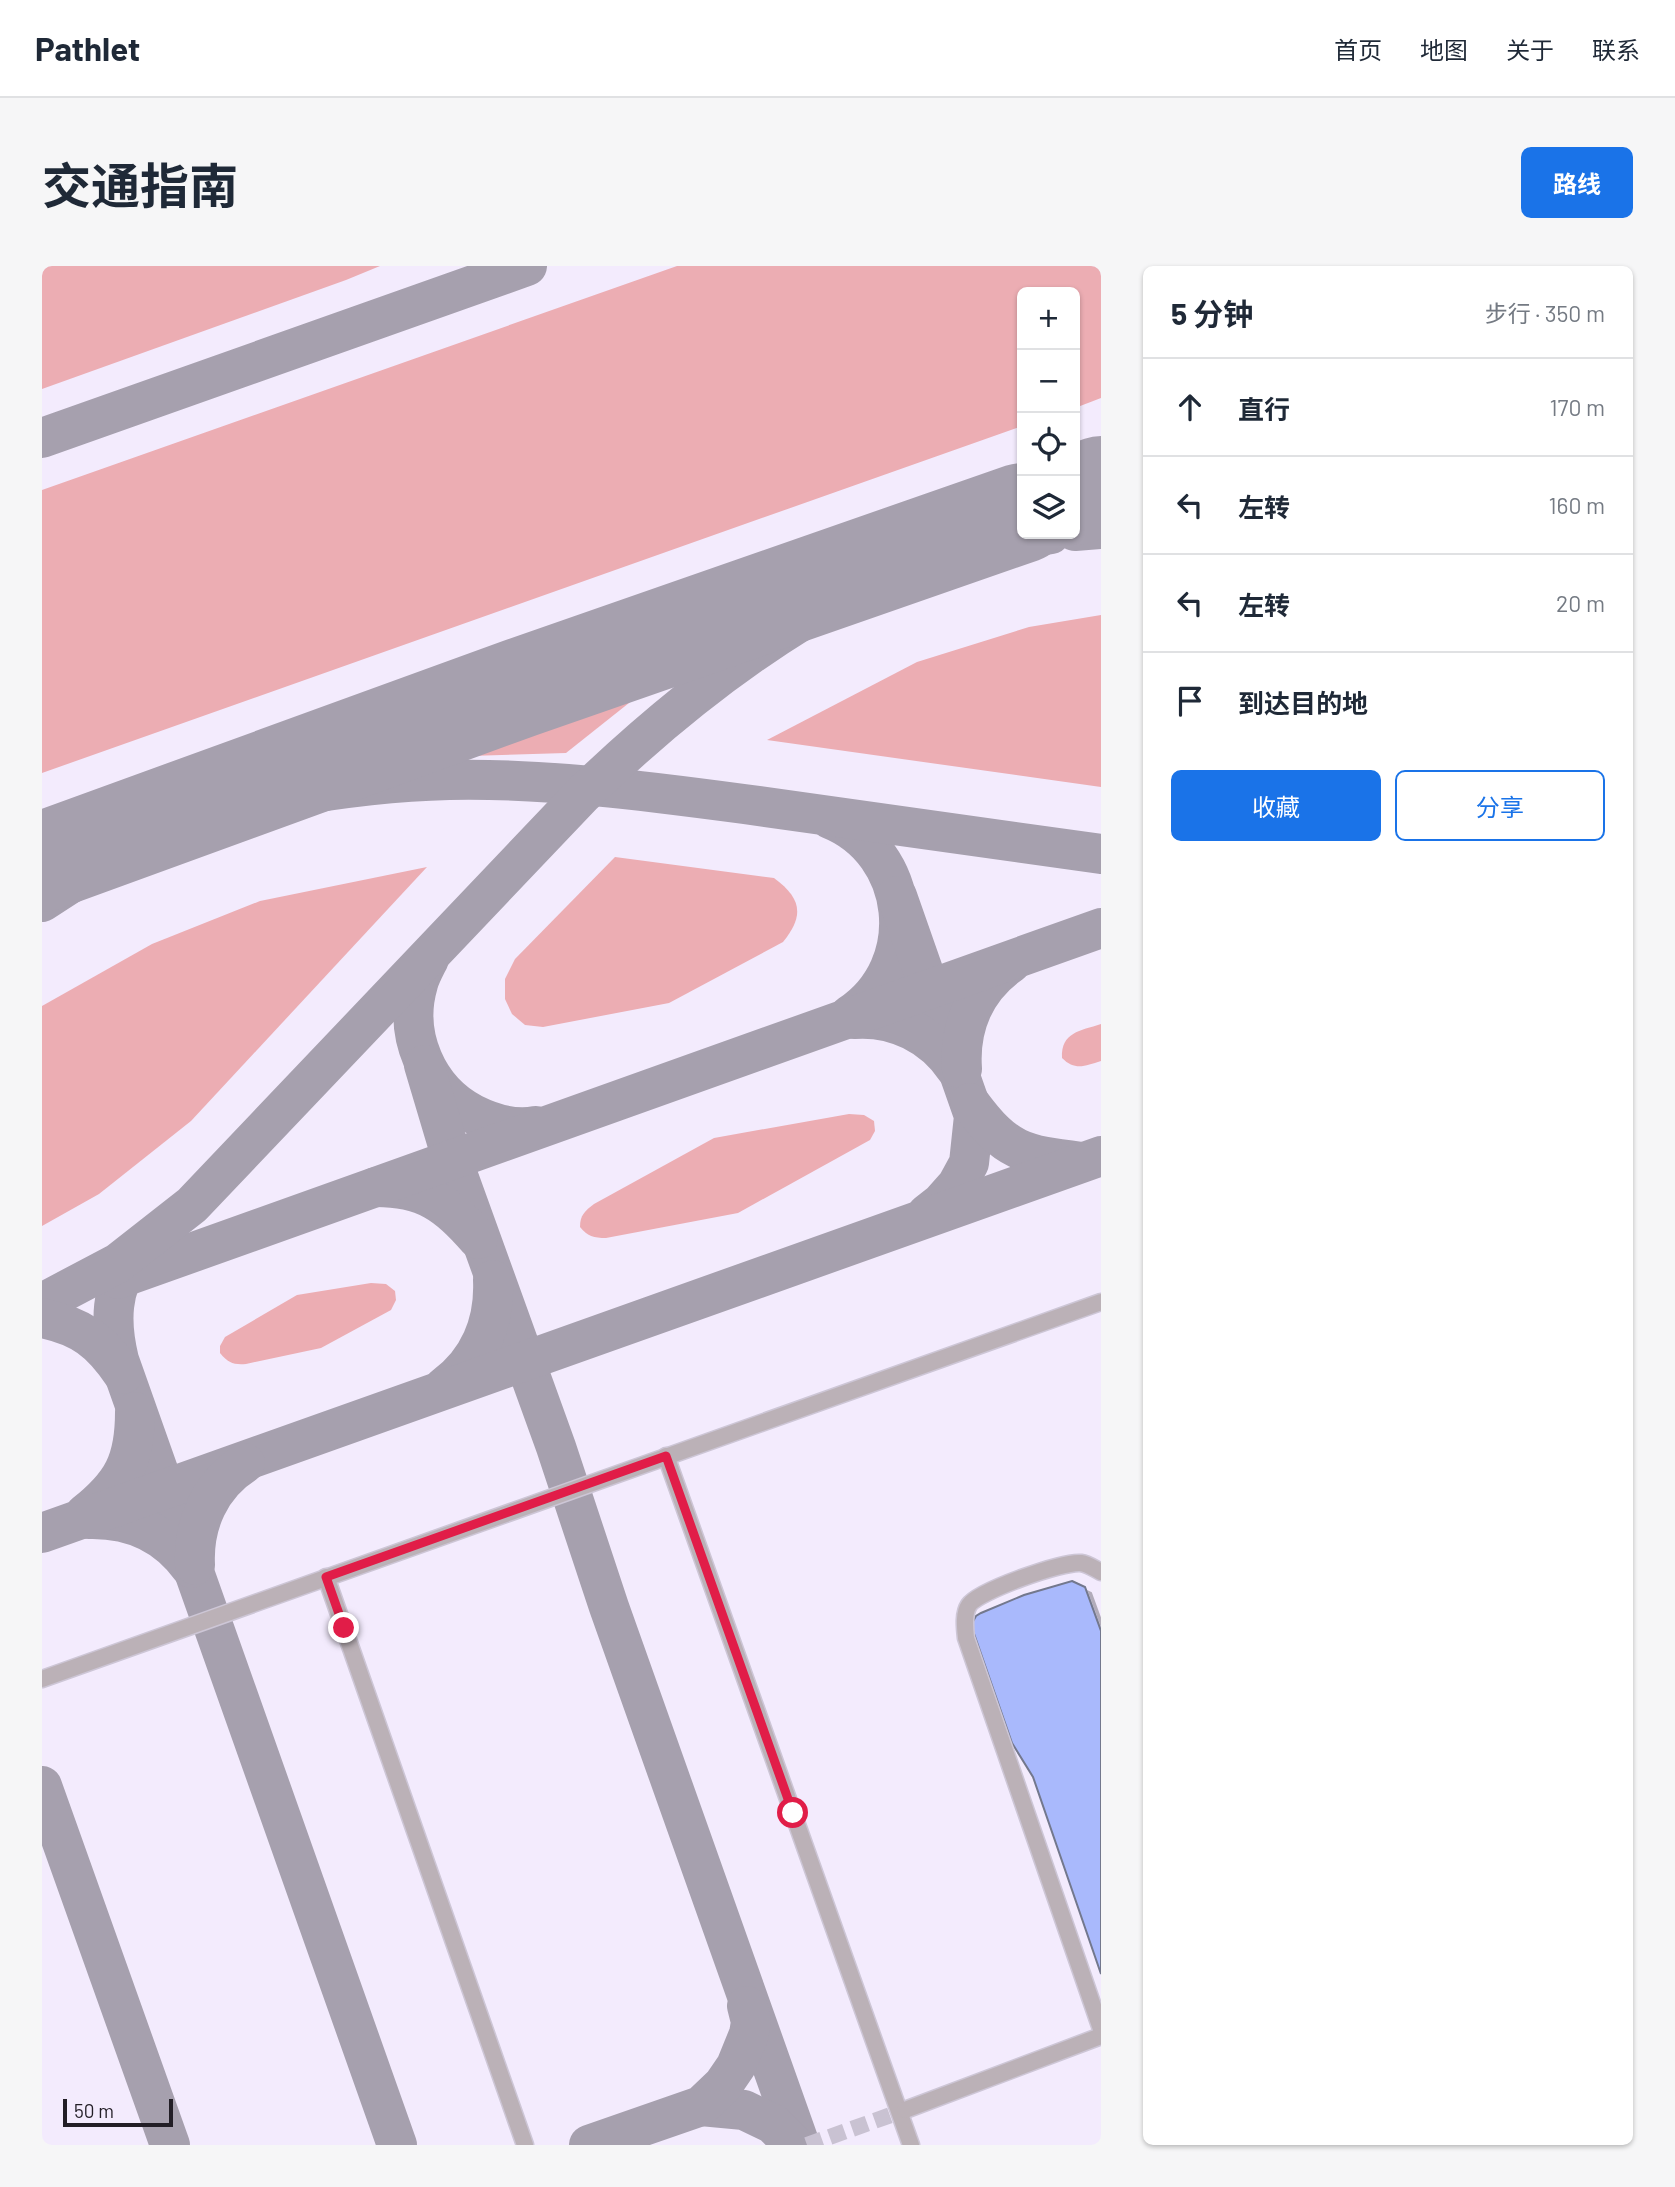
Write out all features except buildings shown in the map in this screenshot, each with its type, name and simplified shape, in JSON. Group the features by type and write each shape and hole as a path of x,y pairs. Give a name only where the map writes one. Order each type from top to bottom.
{"lane":[{"path":"42,1679 1101,1302"},
{"path":"666,1456 911,2145"},
{"path":"1101,1573 1083,1563 1063,1564 983,1593 968,1606 964,1622 966,1638 1101,2029"},
{"path":"326,1577 525,2145"},
{"path":"1101,2036 905,2114 1101,2048"}],"shaded area":[{"path":"42,266 380,266 42,389"},
{"path":"677,266 1101,266 1101,398 1080,406 1080,287 1017,287 1017,428 42,773 42,490"},
{"path":"1101,615 1101,787 767,740 917,662 1029,627"},
{"path":"707,641 566,753 403,758"},
{"path":"615,857 774,878 795,900 795,923 783,942 669,1003 543,1027 525,1025 512,1014 505,999 505,979 515,959"},
{"path":"427,867 191,1121 99,1194 42,1226 42,1006 152,944 260,901"},
{"path":"1101,1024 1101,1061 1076,1066 1062,1058 1068,1038 1079,1031"},
{"path":"849,1114 864,1115 874,1121 875,1131 870,1140 738,1213 606,1238 591,1236 580,1227 584,1214 594,1204 714,1138"},
{"path":"371,1283 386,1284 395,1291 396,1300 391,1310 321,1348 246,1364 235,1364 220,1353 225,1337 297,1295"}],"taxiway":[{"path":"42,438 527,266"},
{"path":"42,1303 118,1263 192,1205 583,794 678,709 746,657 818,611 891,572 999,521"},
{"path":"1080,531 1101,529"},
{"path":"968,548 1021,539"},
{"path":"125,833 245,805 326,791 408,782 486,780 560,783 670,794 1101,854"},
{"path":"830,819 857,835 878,857 892,883 898,911 898,940 890,968 874,994 850,1015"},
{"path":"42,902 96,867 159,833"},
{"path":"897,896 974,1116 969,1163 957,1185 927,1214"},
{"path":"118,1279 1101,928"},
{"path":"429,959 418,984 414,1022 417,1041 431,1076 457,1104 473,1114 504,1125 536,1126"},
{"path":"962,1069 963,1038 972,1009 988,984 1011,963"},
{"path":"854,1019 884,1021 912,1030 936,1046 956,1069"},
{"path":"424,1065 452,1159 556,1447 609,1607 800,2145"},
{"path":"970,1103 994,1132 1017,1148 1045,1157 1082,1162"},
{"path":"42,1533 1101,1156"},
{"path":"376,1187 408,1190 434,1200 456,1216 478,1239"},
{"path":"134,1256 120,1281 114,1306 114,1333 119,1360 397,2145"},
{"path":"444,1387 467,1366 482,1340 491,1311 493,1280"},
{"path":"42,1318 68,1325 89,1337 107,1352 123,1374"},
{"path":"85,1514 109,1492 124,1470 133,1444 135,1412"},
{"path":"195,1565 197,1535 206,1507 222,1482 245,1463"},
{"path":"89,1519 119,1521 146,1530 170,1545 191,1568"},
{"path":"42,1786 170,2145"},
{"path":"589,2145 701,2106 723,2085 736,2066 749,2034 751,2022 747,2006"},
{"path":"701,2106 744,2110 773,2124 794,2145"}],"runway":[{"path":"1080,493 1101,486"},
{"path":"42,862 520,688 1017,515"}],"tunnel":[{"path":"807,2145 905,2110"}],"route":[{"path":"344,1628 326,1577 666,1456 793,1813"}]}
